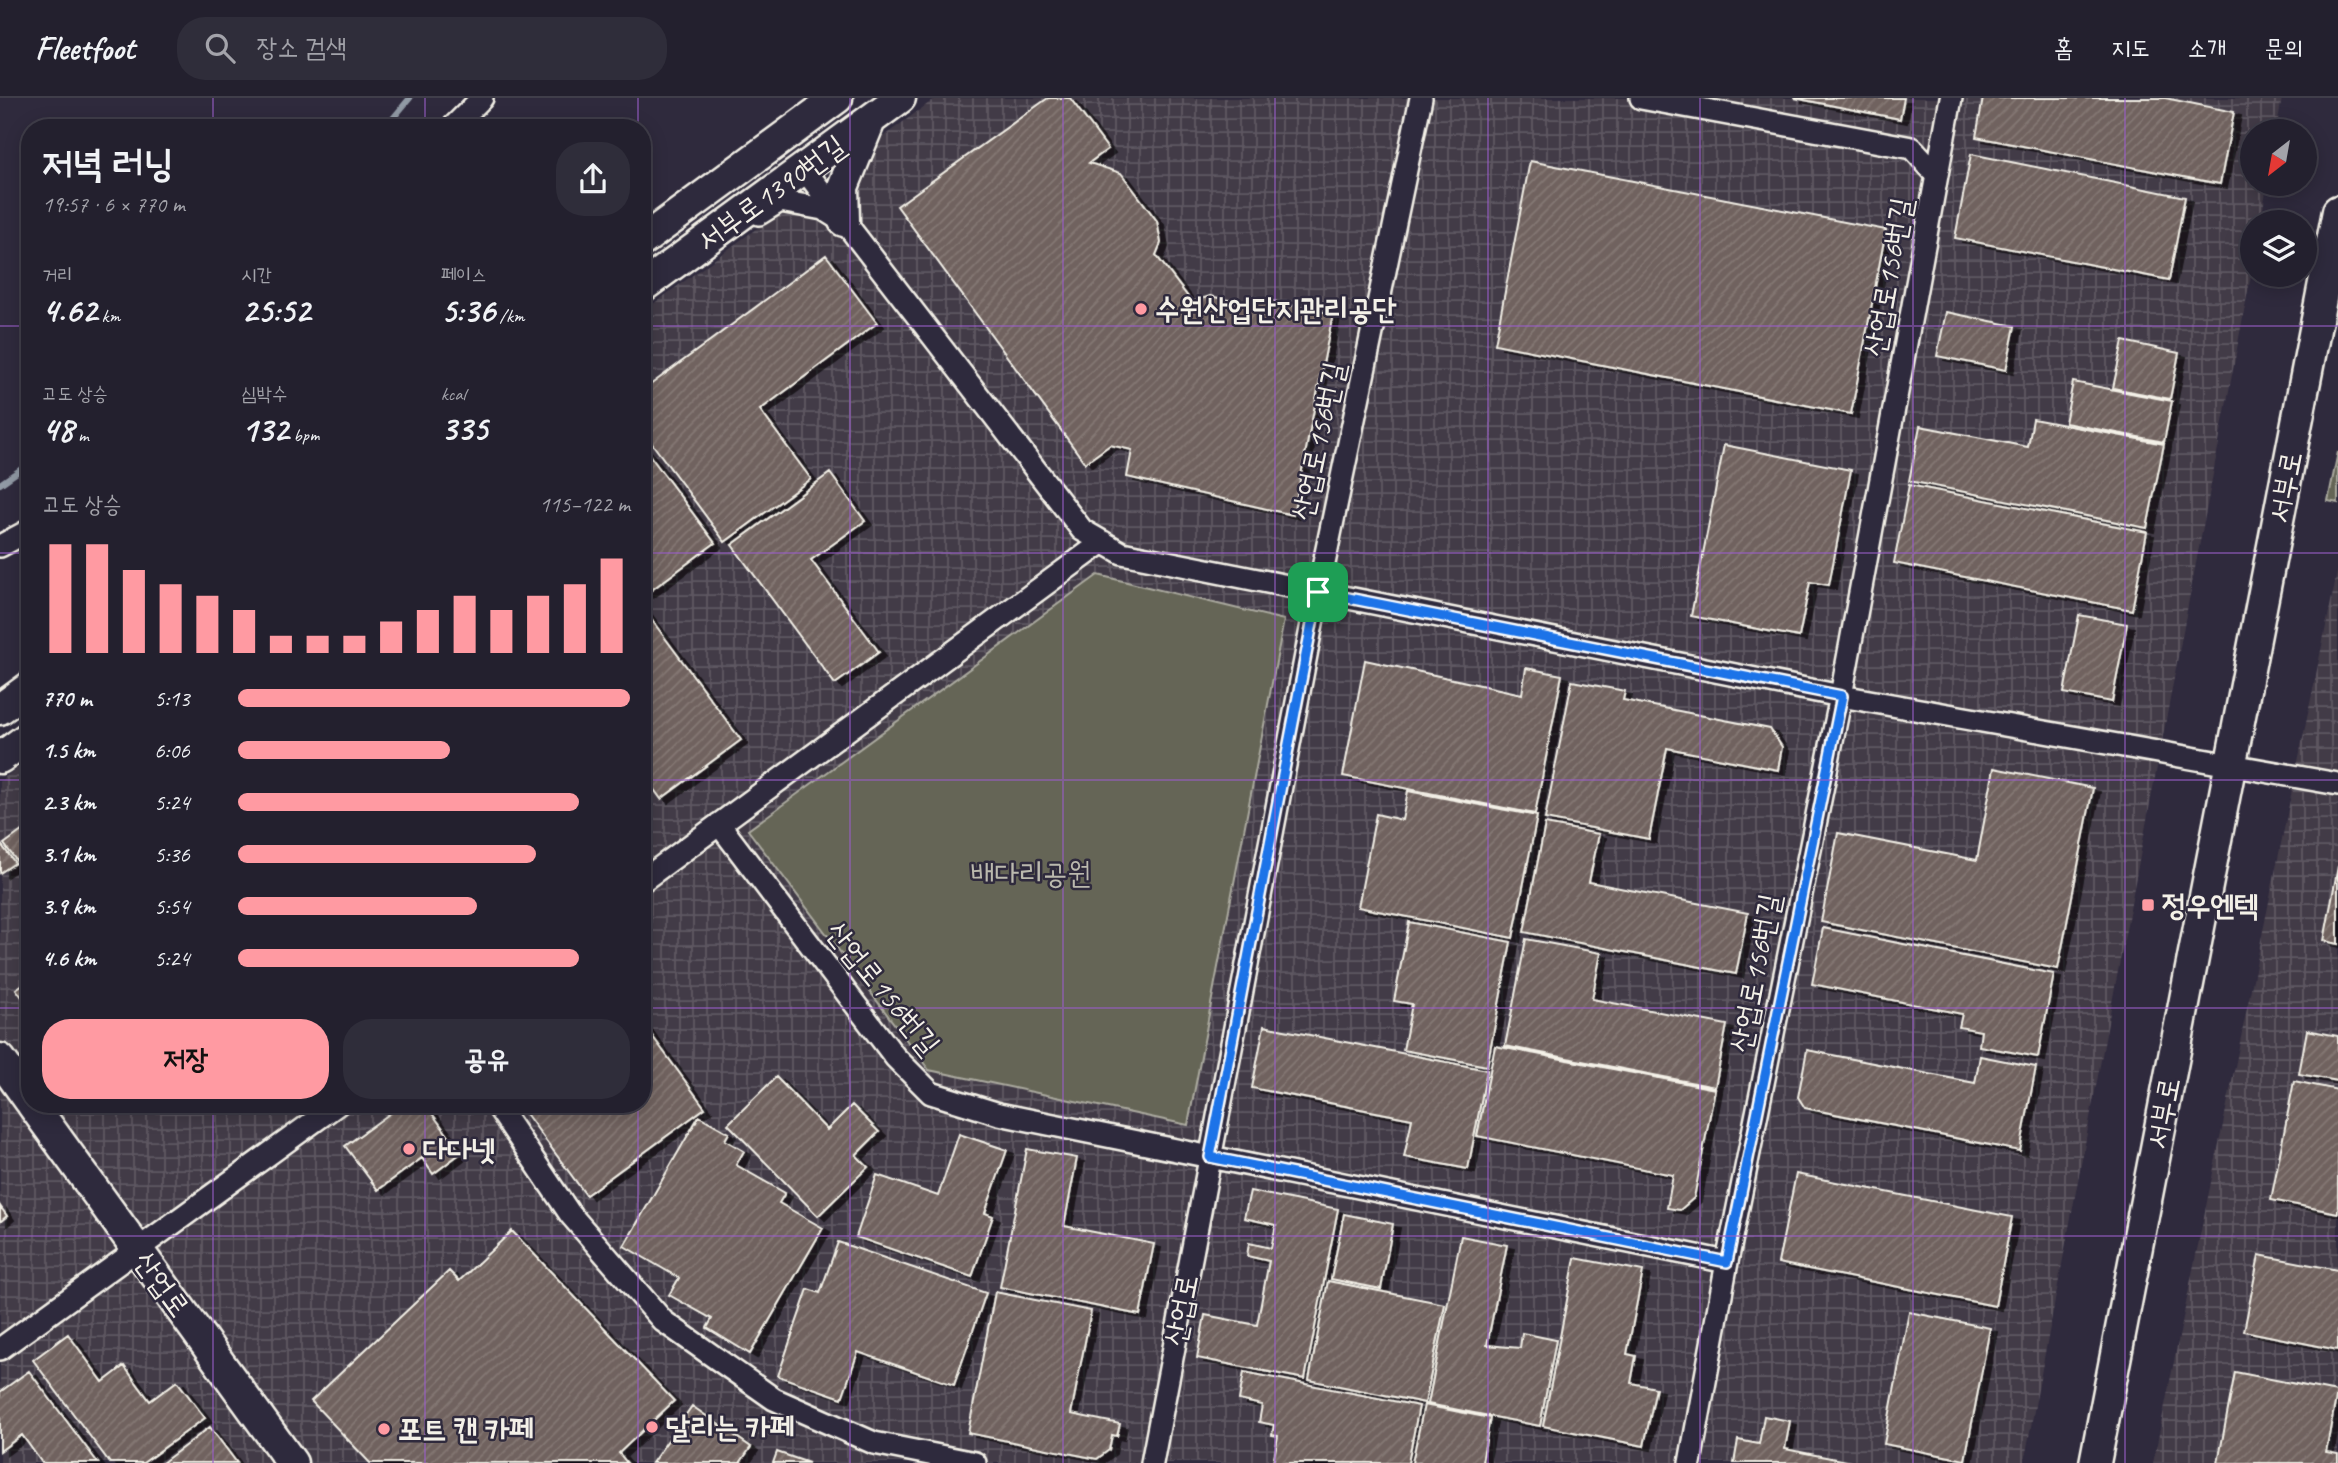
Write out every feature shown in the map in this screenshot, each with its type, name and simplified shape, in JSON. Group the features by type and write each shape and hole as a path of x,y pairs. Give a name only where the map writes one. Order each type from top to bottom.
{"street":[{"path":"461,119 482,98"},
{"name":"서부로1390번길","path":"651,234 837,98"},
{"name":"서부로1390번길","path":"651,281 900,98"},
{"name":"산업로156번길","path":"1210,1157 1318,592 1421,98"},
{"name":"산업로156번길","path":"1641,98 1912,148 1937,174 1842,696 1727,1262 1690,1463"},
{"path":"1937,174 1951,98"},
{"path":"844,221 843,187 858,144 870,120"},
{"path":"782,139 1082,530 1122,553 1842,696 2338,784"},
{"path":"685,256 780,201 823,209 844,221"},
{"name":"서부로","path":"2095,1463 2338,211"},
{"path":"0,545 21,534"},
{"path":"651,874 1103,542"},
{"path":"0,709 21,694"},
{"path":"0,758 21,743"},
{"name":"산업로156번길","path":"719,824 895,1057 932,1093 999,1114 1727,1262"},
{"name":"산업로","path":"0,1059 21,1088"},
{"name":"산업로","path":"39,1113 292,1463"},
{"path":"0,1349 326,1113"},
{"path":"502,1113 570,1214 663,1321 774,1399 874,1443 975,1463"},
{"name":"산업로","path":"1152,1463 1210,1157"}],"shaded area":[{"path":"936,98 2282,98 2278,119 2240,119 2240,196 2265,196 2263,210 2240,210 2240,287 2249,287 2024,1463 0,1463 0,781 21,766 21,1113 651,1113 651,305"},
{"path":"2338,568 2338,1463 2153,1463"}],"green space":[{"path":"2338,452 2338,503 2328,501"},
{"name":"배다리공원","path":"1098,575 1284,620 1188,1125 929,1070 748,830"}],"building":[{"name":"수원산업단지관리공단","path":"1048,98 1070,98 1108,149 1089,163 1121,173 1157,221 1161,243 1156,255 1192,302 1210,296 1247,304 1249,296 1333,314 1293,515 1127,477 1132,450 1110,445 1085,463 897,206"},
{"path":"1794,98 1904,98 1900,119"},
{"path":"1983,98 2165,98 2234,112 2220,184 1976,137"},
{"path":"1971,154 2185,197 2169,280 1955,238"},
{"path":"1530,161 1886,230 1851,414 1495,344"},
{"path":"826,255 877,323 760,410 811,479 725,542 651,442 651,384"},
{"path":"1946,312 2015,326 2006,370 1937,356"},
{"path":"2123,341 2179,353 2170,399 2113,388"},
{"path":"2073,382 2172,401 2164,442 2065,423"},
{"path":"2033,419 2164,444 2147,528 1909,481 1920,426 2028,447"},
{"path":"1724,445 1851,470 1829,585 1810,582 1799,637 1691,616"},
{"path":"651,457 715,543 651,590"},
{"path":"830,473 865,521 811,560 879,652 835,684 732,545"},
{"path":"1909,485 2147,532 2132,610 1894,563"},
{"path":"2079,615 2127,624 2112,702 2064,693"},
{"path":"651,619 741,740 661,799 651,785"},
{"path":"1365,660 1522,694 1526,668 1562,675 1535,814 1343,776"},
{"path":"1572,681 1625,691 1623,700 1770,729 1782,747 1778,770 1667,748 1649,839 1545,819"},
{"path":"1994,768 2093,788 2058,969 1821,922 1838,833 1977,860"},
{"path":"1408,791 1537,816 1513,938 1358,907 1376,814 1402,820"},
{"path":"1545,824 1599,834 1589,882 1748,913 1736,974 1524,932"},
{"path":"21,832 21,867 4,844"},
{"path":"0,843 15,863 0,873"},
{"path":"2338,866 2338,944 2324,941"},
{"path":"1409,922 1511,942 1487,1066 1403,1050 1412,1004 1394,1001"},
{"path":"1823,928 2054,974 2038,1057 1979,1046 1981,1031 1959,1027 1962,1014 1812,984"},
{"path":"1526,939 1601,953 1592,999 1727,1025 1715,1087 1505,1046"},
{"path":"1264,1026 1487,1070 1468,1169 1404,1157 1412,1119 1252,1088"},
{"path":"2307,1030 2338,1036 2338,1081 2299,1074"},
{"path":"651,1034 705,1108 586,1195 526,1113 651,1113"},
{"path":"1495,1046 1715,1089 1694,1198 1680,1210 1667,1208 1673,1175 1477,1136"},
{"path":"1807,1050 1975,1083 1980,1056 2036,1067 2020,1151 1805,1108 1798,1097"},
{"path":"776,1077 827,1130 852,1105 879,1132 856,1155 868,1167 818,1216 728,1124"},
{"path":"2294,1081 2338,1090 2338,1213 2271,1200"},
{"path":"391,1113 432,1113 461,1153 433,1174 422,1158 378,1190 345,1146"},
{"path":"699,1116 729,1133 725,1140 744,1151 736,1165 785,1193 779,1203 823,1228 750,1354 707,1328 712,1319 669,1295 679,1278 624,1246"},
{"path":"959,1134 1007,1150 985,1213 993,1216 972,1277 856,1237 877,1175 938,1196"},
{"path":"1027,1149 1077,1158 1064,1226 1154,1244 1140,1315 1000,1287"},
{"path":"1796,1174 2012,1217 1995,1306 1778,1263"},
{"path":"1250,1191 1338,1209 1305,1379 1197,1358 1205,1315 1257,1325 1269,1261 1247,1256 1249,1243 1271,1248 1276,1225 1244,1218"},
{"path":"0,1206 7,1216 0,1222"},
{"path":"1344,1214 1393,1224 1381,1289 1331,1279"},
{"path":"512,1231 674,1401 619,1453 627,1463 370,1463 311,1401 449,1271 459,1281"},
{"path":"1461,1236 1507,1245 1487,1345 1520,1348 1522,1333 1556,1340 1540,1426 1428,1404"},
{"path":"838,1242 986,1293 954,1385 858,1352 842,1398 778,1376 808,1289 820,1293"},
{"path":"2259,1255 2338,1270 2338,1350 2244,1331"},
{"path":"1575,1258 1643,1271 1627,1354 1636,1356 1631,1383 1656,1388 1644,1446 1543,1426"},
{"path":"1328,1281 1445,1304 1425,1403 1309,1380"},
{"path":"995,1292 1091,1311 1071,1414 1120,1424 1117,1436 1112,1435 1109,1450 1097,1459 968,1433"},
{"path":"1909,1312 1990,1328 1965,1460 1884,1444"},
{"path":"68,1334 103,1382 124,1366 150,1401 177,1381 205,1418 143,1463 110,1463 33,1360"},
{"path":"29,1371 98,1463 42,1463 22,1435 0,1451 0,1392"},
{"path":"1244,1372 1419,1406 1408,1463 1273,1463 1278,1436 1272,1435 1274,1425 1259,1422 1262,1405 1239,1400"},
{"path":"2235,1372 2337,1392 2326,1452 2338,1454 2338,1463 2218,1463"},
{"path":"1424,1405 1490,1418 1482,1462 1487,1463 1412,1463"},
{"path":"692,1406 751,1447 740,1463 652,1463"},
{"path":"1764,1416 1790,1421 1785,1449 1856,1463 1734,1463 1738,1440 1759,1444"},
{"path":"210,1427 237,1463 162,1463"},
{"path":"777,1452 809,1463 773,1463"}],"waterway":[{"path":"392,119 410,98"},
{"path":"0,484 21,469"}],"place":[{"name":"수원산업단지관리공단","path":"1141,309"},
{"name":"정우엔텍","path":"2148,905"},
{"name":"다다넷","path":"409,1149"},
{"name":"달리는 카페","path":"652,1427"},
{"name":"포트 캔 카페","path":"384,1429"}],"route":[{"path":"1318,592 1842,696 1727,1262 1210,1157 1318,592"}]}
